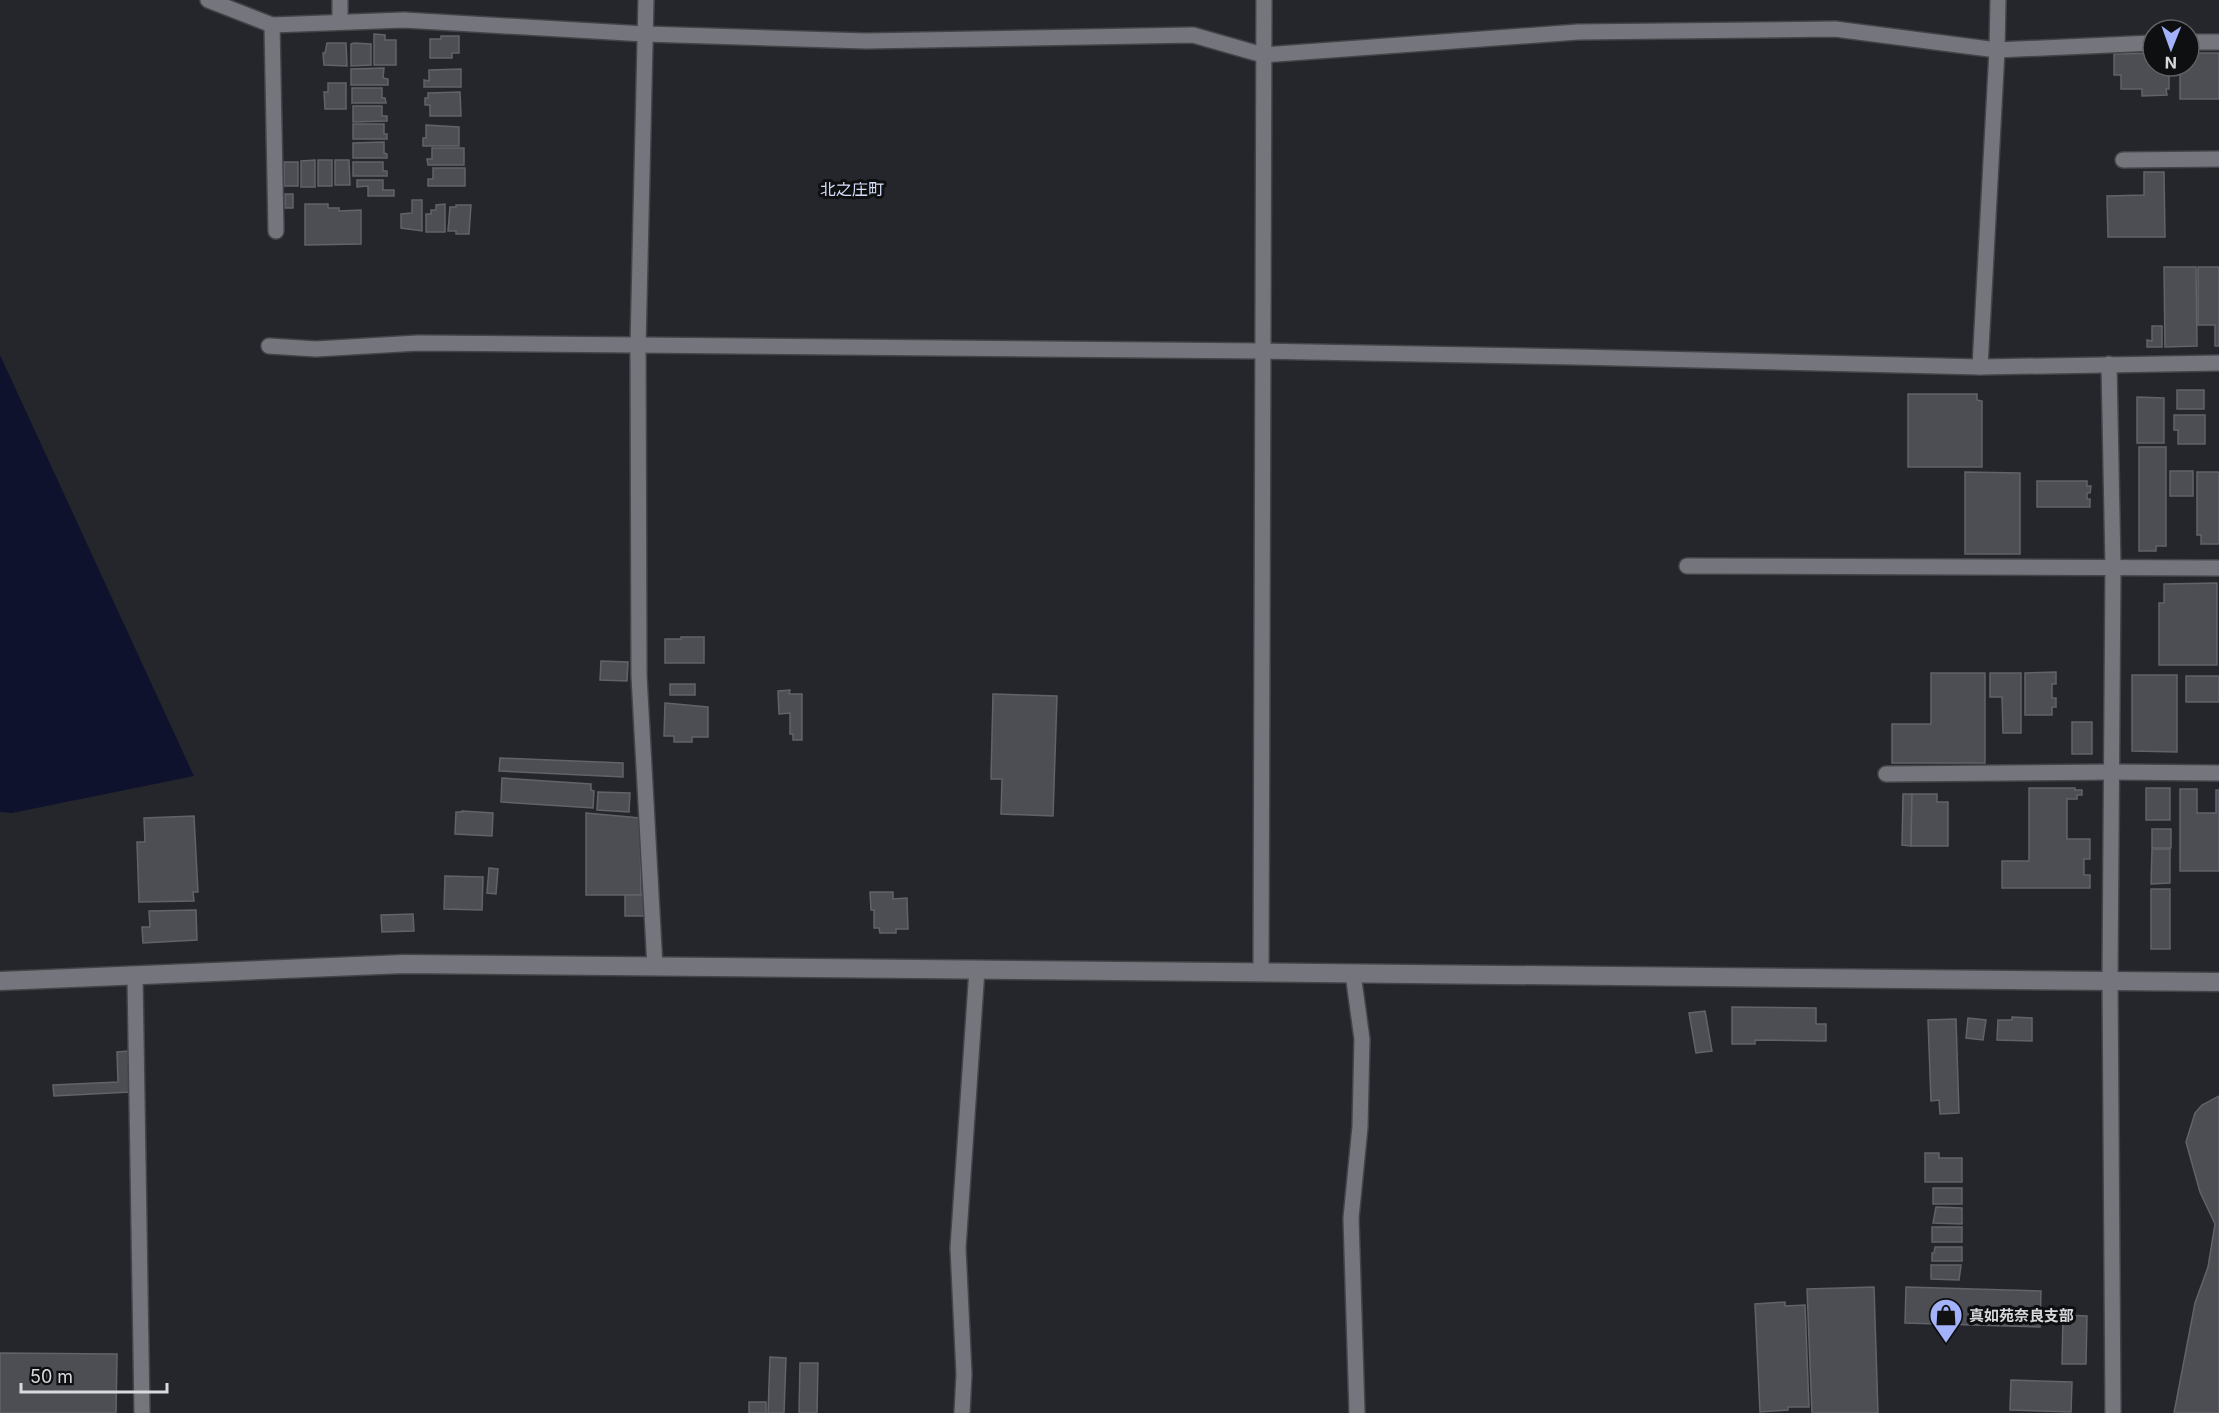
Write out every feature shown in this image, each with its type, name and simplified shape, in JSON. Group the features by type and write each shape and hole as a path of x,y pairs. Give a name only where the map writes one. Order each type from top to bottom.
{"street":[{"path":"208,0 272,25 405,20 645,34 866,41 1193,35 1263,55 1578,32 1835,29 1997,50 2141,44"},
{"path":"340,0 340,22"},
{"path":"646,0 638,346 639,676 655,967"},
{"path":"1261,972 1264,0"},
{"path":"1980,367 1998,0"},
{"path":"272,25 276,231"},
{"path":"2201,42 2219,42"},
{"path":"2123,160 2219,159"},
{"path":"269,346 316,349 418,343 1263,351 1980,367 2219,363"},
{"path":"2109,364 2113,567 2110,980 2113,1413"},
{"path":"1687,566 2219,567"},
{"path":"1886,774 2219,773"},
{"path":"0,981 404,964 2219,982"},
{"path":"962,1413 964,1374 958,1248 977,969"},
{"path":"1353,974 1362,1039 1360,1126 1350,1218 1357,1413"},
{"path":"135,976 142,1413"}],"water":[{"path":"0,355 194,776 12,813 0,812"}],"building":[{"path":"374,34 385,35 385,40 396,40 396,65 374,65"},
{"path":"441,36 459,36 459,53 452,53 452,58 430,58 430,39 441,39"},
{"path":"327,43 346,43 347,66 324,65 323,53 325,53"},
{"path":"351,44 371,44 371,65 351,66"},
{"path":"2141,53 2141,78 2169,78 2167,95 2142,96 2142,89 2121,89 2121,75 2114,75 2114,54"},
{"path":"2201,53 2219,53 2219,99 2180,99 2180,78 2201,78"},
{"path":"384,68 383,78 388,79 388,85 351,85 351,69"},
{"path":"461,69 461,87 424,87 424,80 429,81 429,70"},
{"path":"328,83 346,83 346,109 325,109 324,92 328,92"},
{"path":"352,88 382,88 382,98 385,98 386,103 352,103"},
{"path":"460,92 461,116 430,116 430,105 425,105 428,93"},
{"path":"353,106 382,106 382,116 387,116 387,121 353,122"},
{"path":"353,124 384,124 384,134 387,134 387,139 353,139"},
{"path":"426,125 459,127 459,146 423,146 423,138 426,138"},
{"path":"384,142 384,153 387,154 387,158 353,158 353,143"},
{"path":"432,148 464,148 464,165 428,165 427,159 432,159"},
{"path":"315,160 315,187 301,187 301,161"},
{"path":"318,160 332,160 332,186 318,186"},
{"path":"335,160 349,160 350,185 335,185"},
{"path":"284,162 298,162 298,186 284,186"},
{"path":"353,162 383,162 383,171 387,171 387,176 353,176"},
{"path":"433,168 465,168 465,186 428,186 428,179 433,179"},
{"path":"2144,172 2164,172 2165,237 2108,237 2107,196 2144,195"},
{"path":"357,180 383,180 383,190 394,190 394,196 368,196 368,186 357,187"},
{"path":"285,194 293,194 293,208 285,208"},
{"path":"412,200 422,200 422,231 401,228 401,214 412,213"},
{"path":"305,204 328,204 328,208 339,208 339,211 361,210 361,244 305,245"},
{"path":"445,204 445,232 426,232 426,214 431,214 431,210 436,210 436,205"},
{"path":"456,205 471,205 469,234 456,234 456,231 448,231 450,207 456,207"},
{"path":"2164,267 2196,267 2197,346 2165,347"},
{"path":"2198,267 2219,267 2219,346 2215,346 2215,325 2198,325"},
{"path":"2152,326 2162,326 2162,347 2147,347 2147,340 2152,341"},
{"path":"2177,390 2204,390 2204,409 2177,409"},
{"path":"1908,394 1977,394 1977,400 1982,401 1982,467 1908,467"},
{"path":"2137,397 2164,398 2164,443 2137,443"},
{"path":"2174,415 2205,415 2205,444 2178,444 2178,430 2174,430"},
{"path":"2139,447 2166,447 2166,546 2156,546 2156,551 2139,551"},
{"path":"2170,471 2193,471 2193,496 2170,496"},
{"path":"1965,472 2020,473 2020,554 1965,554"},
{"path":"2197,472 2219,472 2219,544 2201,544 2201,535 2197,535"},
{"path":"2037,481 2087,481 2087,486 2091,486 2090,493 2087,493 2090,507 2037,507"},
{"path":"2217,583 2217,665 2159,665 2159,603 2164,603 2164,584"},
{"path":"681,637 704,637 704,663 665,663 665,639 681,639"},
{"path":"601,661 628,662 627,681 600,680"},
{"path":"2056,672 2056,684 2052,684 2052,698 2056,698 2056,707 2052,707 2052,715 2025,715 2025,673"},
{"path":"1931,673 1985,673 1985,763 1892,763 1892,724 1931,724"},
{"path":"1990,673 2021,673 2021,733 2003,733 2002,697 1990,697"},
{"path":"2132,675 2177,675 2177,752 2132,751"},
{"path":"2186,676 2219,676 2219,702 2186,702"},
{"path":"670,684 695,684 695,695 670,695"},
{"path":"790,690 789,694 802,694 802,740 793,740 793,734 790,734 790,713 779,714 778,691"},
{"path":"993,694 1057,696 1053,816 1001,814 1002,779 991,779"},
{"path":"665,703 708,707 708,737 692,737 692,742 674,742 674,736 664,736"},
{"path":"2072,722 2092,722 2092,754 2072,754"},
{"path":"500,758 623,763 623,777 499,771"},
{"path":"502,778 591,784 591,790 594,791 593,808 501,802"},
{"path":"2029,788 2082,790 2082,795 2077,795 2077,799 2067,799 2067,839 2090,839 2090,859 2084,859 2084,875 2090,875 2090,888 2002,888 2002,861 2029,861"},
{"path":"2146,788 2170,788 2170,820 2146,820"},
{"path":"2180,789 2197,789 2197,813 2216,813 2216,790 2219,790 2219,871 2180,871"},
{"path":"598,792 630,793 629,812 597,810"},
{"path":"1903,794 1912,794 1911,846 1902,845"},
{"path":"1912,794 1937,794 1937,802 1948,802 1948,846 1911,846"},
{"path":"456,812 493,813 492,836 455,834"},
{"path":"586,813 640,818 641,895 586,895"},
{"path":"194,816 198,892 193,892 194,901 139,902 137,842 145,842 144,818"},
{"path":"2152,829 2171,829 2171,848 2152,848"},
{"path":"2152,849 2170,849 2170,883 2151,884"},
{"path":"489,868 498,869 496,894 487,893"},
{"path":"445,876 483,877 482,910 444,909"},
{"path":"2151,889 2170,889 2170,949 2151,949"},
{"path":"870,892 893,892 893,899 907,898 908,929 896,929 896,933 880,933 879,928 874,928 874,910 871,910"},
{"path":"625,895 644,895 644,916 625,916"},
{"path":"196,910 197,940 143,943 142,927 150,927 149,911"},
{"path":"413,914 414,931 382,932 381,915"},
{"path":"1732,1007 1816,1008 1816,1024 1826,1024 1826,1041 1755,1040 1755,1044 1732,1044"},
{"path":"1705,1011 1712,1051 1696,1053 1689,1013"},
{"path":"2012,1017 2032,1018 2032,1041 1997,1040 1998,1020 2012,1020"},
{"path":"1968,1018 1986,1020 1983,1040 1966,1038"},
{"path":"1956,1019 1959,1113 1940,1114 1939,1100 1931,1101 1928,1020"},
{"path":"128,1051 130,1092 54,1096 53,1085 118,1082 117,1052"},
{"path":"2219,1096 2219,1413 2174,1413 2195,1303 2208,1267 2215,1224 2200,1192 2186,1142 2195,1113 2202,1105"},
{"path":"1925,1153 1939,1153 1939,1158 1962,1158 1962,1182 1925,1182"},
{"path":"1933,1188 1962,1188 1962,1204 1933,1204"},
{"path":"1936,1207 1962,1208 1962,1224 1933,1223"},
{"path":"1932,1227 1962,1227 1962,1242 1932,1242"},
{"path":"1935,1247 1962,1247 1962,1261 1932,1261"},
{"path":"1931,1265 1961,1265 1959,1280 1931,1279"},
{"path":"1874,1287 1878,1413 1812,1413 1807,1289"},
{"path":"1906,1287 2041,1291 2040,1327 1905,1323"},
{"path":"1785,1302 1785,1306 1805,1305 1809,1407 1788,1407 1788,1410 1760,1412 1755,1304"},
{"path":"2063,1315 2087,1316 2086,1364 2062,1364"},
{"path":"0,1353 117,1354 116,1413 0,1413"},
{"path":"770,1357 786,1358 784,1413 768,1413"},
{"path":"800,1363 818,1363 817,1413 799,1413"},
{"path":"2011,1380 2072,1382 2071,1412 2010,1410"},
{"path":"749,1402 766,1402 766,1413 749,1413"}],"place":[{"name":"真如苑奈良支部","path":"1946,1344"}],"district":[{"name":"北之庄町","path":"852,189"}]}
